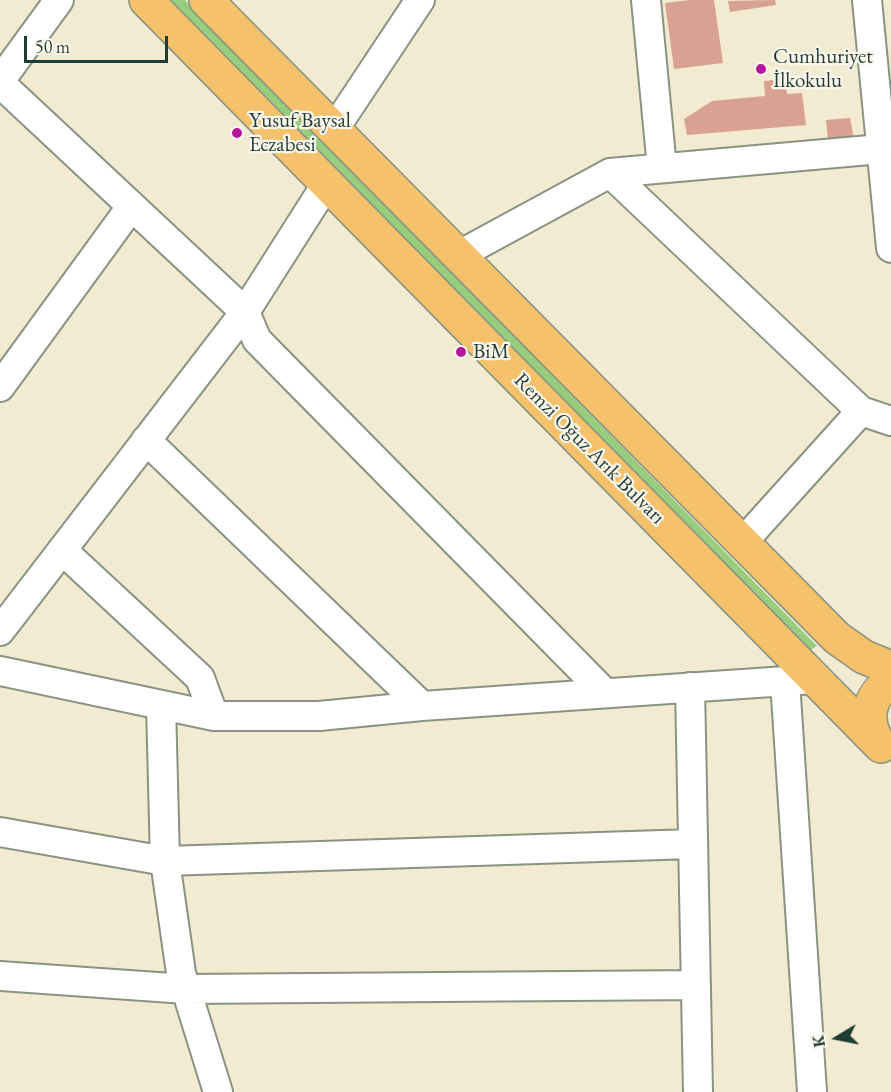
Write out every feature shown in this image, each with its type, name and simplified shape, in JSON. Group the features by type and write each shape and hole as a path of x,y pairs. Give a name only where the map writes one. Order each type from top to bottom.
{"main road":[{"name":"Remzi Oğuz Arık Bulvarı","path":"146,0 327,183 800,680 888,752"},
{"name":"Remzi Oğuz Arık Bulvarı","path":"206,0 335,128 837,639 864,657 891,668"},
{"path":"888,752 872,734 870,708 876,695 891,682"}],"street":[{"path":"59,0 0,82 130,207 245,312 257,340 606,693"},
{"path":"335,128 420,0"},
{"path":"646,0 662,168"},
{"path":"867,0 891,248"},
{"path":"459,255 610,173 881,149"},
{"path":"610,173 861,411 891,421"},
{"path":"0,631 245,312 327,183"},
{"path":"0,387 130,207"},
{"path":"742,543 861,411"},
{"path":"146,440 422,706"},
{"path":"62,550 200,678 214,716"},
{"path":"0,671 214,716 319,716 422,706 800,680 812,1092"},
{"path":"690,687 698,1092"},
{"path":"161,705 165,861 181,973 219,1092"},
{"path":"0,832 165,861 693,844"},
{"path":"0,976 186,988 696,985"}],"green space":[{"path":"170,0 185,0 817,646 809,651"}],"building":[{"path":"714,0 723,63 674,69 665,3"},
{"path":"775,0 776,5 730,12 728,1"},
{"path":"785,79 787,94 802,93 806,125 687,135 684,119 712,101 765,96 764,81"},
{"path":"850,118 854,139 828,141 826,120"}],"place":[{"name":"Cumhuriyet İlkokulu","path":"761,69"},
{"name":"Yusuf Baysal Eczabesi","path":"237,133"},
{"name":"BiM","path":"461,352"}]}
